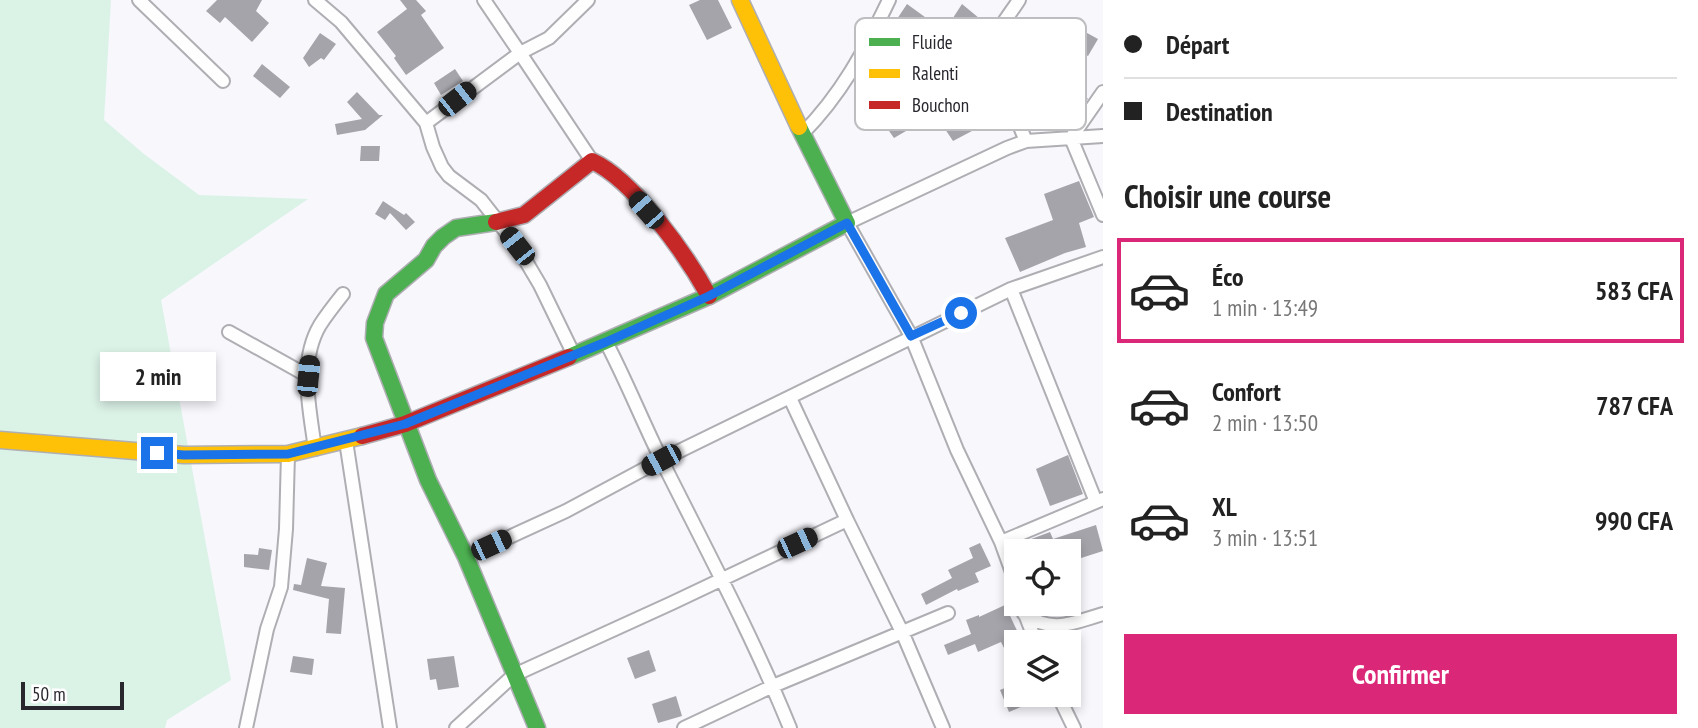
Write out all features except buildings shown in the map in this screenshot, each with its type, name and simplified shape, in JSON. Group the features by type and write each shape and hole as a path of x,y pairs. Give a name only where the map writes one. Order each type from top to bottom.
{"street":[{"path":"139,0 223,81"},
{"path":"315,0 341,22 426,122 442,167 449,176 481,200 517,246 540,285 574,355"},
{"path":"484,0 592,162"},
{"path":"426,122 520,53 549,38 588,0"},
{"path":"740,0 847,223 911,336 957,450 1004,552"},
{"path":"879,18 888,0"},
{"path":"1007,18 1019,0"},
{"path":"802,134 822,114 855,67"},
{"path":"1086,116 1103,92"},
{"path":"1021,130 1026,141"},
{"path":"1071,138 1077,130"},
{"path":"0,440 184,455 288,454 346,441 405,424 606,342 709,296 847,223 1007,148 1026,141 1103,136"},
{"path":"1071,138 1103,215"},
{"path":"537,728 466,557 428,480 405,424 374,338 380,307 386,294 426,260 443,237 456,229 524,215 592,162 607,167 677,246 703,281 709,296"},
{"path":"466,557 566,510 911,336 1011,289 1103,257"},
{"path":"1000,542 1099,500 1011,289"},
{"path":"315,449 307,389 309,358 318,327 343,294"},
{"path":"229,332 308,376"},
{"path":"606,342 661,460 722,578 790,728"},
{"path":"790,398 902,634 943,728"},
{"path":"346,441 390,728"},
{"path":"246,728 267,629 281,587 288,454"},
{"path":"456,728 514,675 847,520"},
{"path":"684,728 773,686 948,613"},
{"path":"1030,616 1035,621 1053,627 1103,614"},
{"path":"1064,707 1074,728"}],"green space":[{"path":"0,0 111,0 104,120 199,195 308,199 161,300 231,680 167,720 165,728 0,728"}],"traffic: fast":[{"path":"569,357 709,296 847,223 799,127"},
{"path":"496,222 456,228 443,237 426,260 386,294 375,323 374,338 428,480 466,557 537,728"}],"traffic: slow":[{"path":"740,0 799,127"},
{"path":"0,440 184,455 288,454 362,436"}],"traffic: jam":[{"path":"496,222 524,215 592,161 625,184 642,202 673,241 709,296"},
{"path":"362,436 405,424 569,357"}],"route":[{"path":"157,453 288,454 405,424 606,342 709,296 847,223 911,336 961,313"}]}
